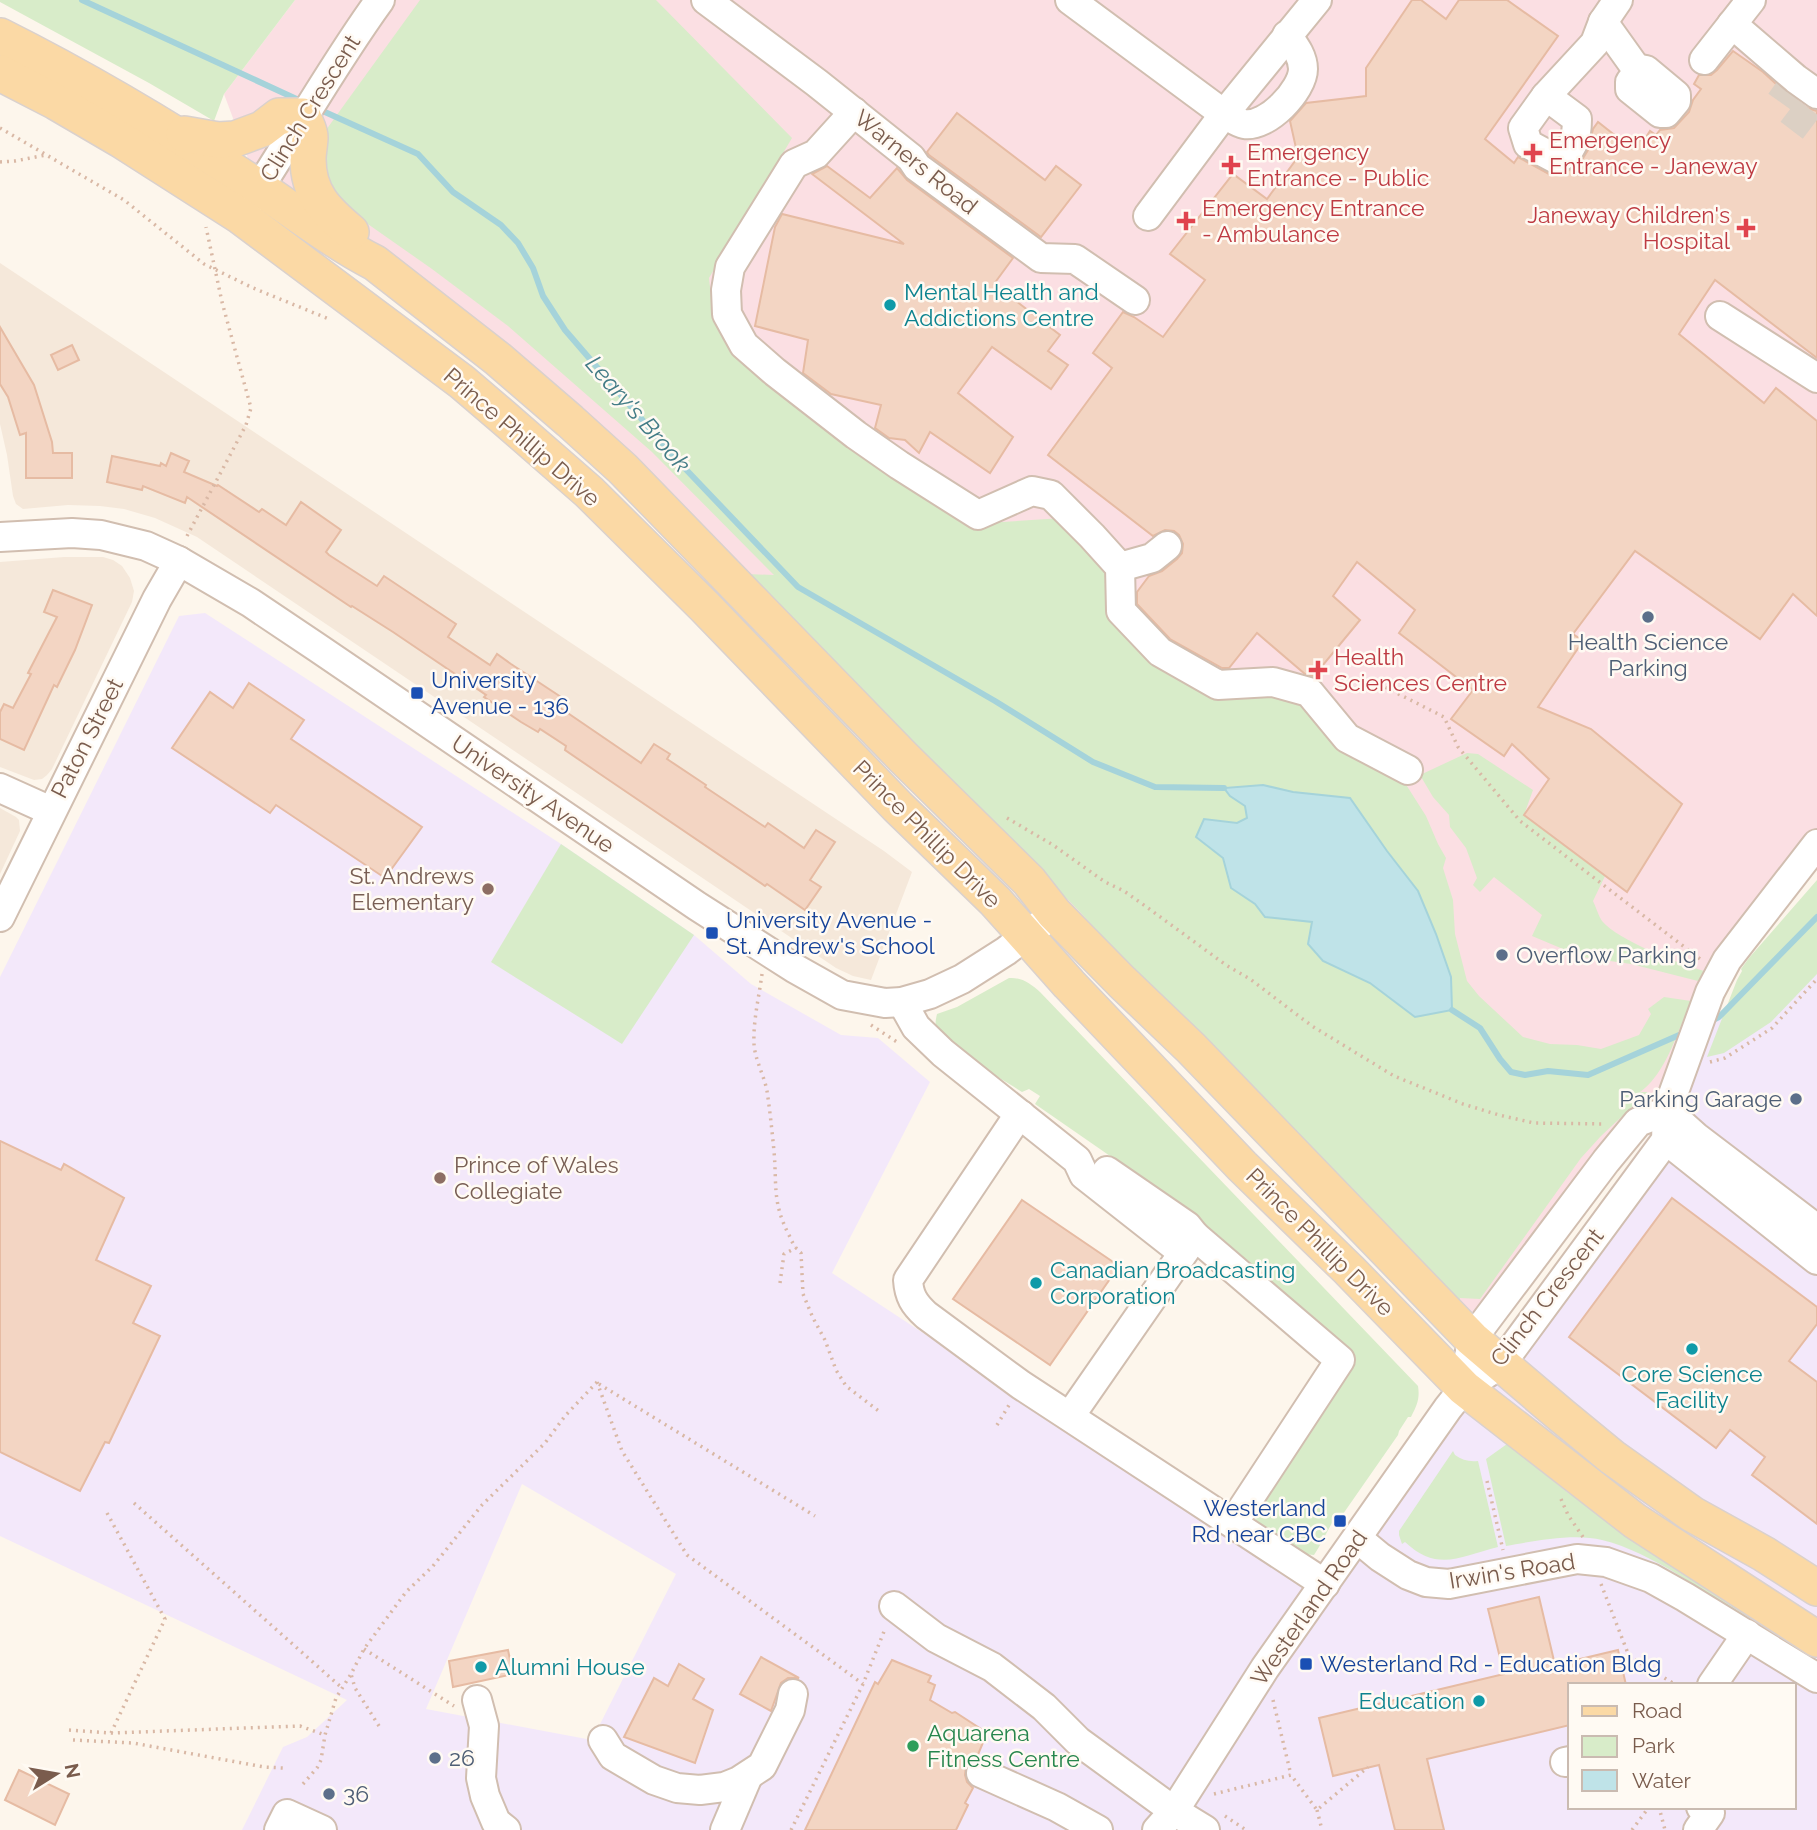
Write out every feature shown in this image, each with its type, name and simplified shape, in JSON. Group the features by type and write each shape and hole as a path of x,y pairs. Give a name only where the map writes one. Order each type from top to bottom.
{"main road":[{"name":"Prince Phillip Drive","path":"0,36 164,127 589,492 705,607 898,807 995,901 1069,984 1242,1166 1359,1280 1464,1388 1635,1521 1817,1639"},
{"name":"Prince Phillip Drive","path":"0,73 121,140 375,263 498,359 623,469 903,757 1029,881 1054,913 1191,1048 1472,1339 1612,1457 1692,1514 1817,1588"},
{"path":"164,127 218,140 235,139 262,129 279,116 303,116 310,135 308,173 312,186 329,214 359,238 375,263"}],"street":[{"name":"Clinch Crescent","path":"250,202 289,143 331,71 380,0"},
{"name":"Warners Road","path":"706,0 854,112 911,158 918,167 1041,258 1075,260 1135,300"},
{"path":"1070,0 1224,114 1244,124 1273,116 1301,82 1303,67 1299,52 1287,35"},
{"path":"1148,216 1224,114 1317,0"},
{"path":"1704,60 1751,0"},
{"path":"1611,11 1638,71"},
{"path":"1546,96 1595,43 1611,11"},
{"path":"1732,24 1817,94"},
{"path":"854,112 816,155 794,164 730,267 726,290 727,314 744,345 856,435 899,466 978,515 1032,491 1051,495 1120,567 1121,611 1160,652 1218,685 1273,682 1309,692 1347,738 1408,770"},
{"path":"1720,316 1817,378"},
{"name":"University Avenue","path":"0,537 72,533 101,535 146,546 183,548 216,582 296,633 697,906 803,974 842,995 885,1003 902,1002 930,994 962,979 1027,936 1054,913"},
{"path":"1120,567 1152,558 1167,546"},
{"name":"Paton Street","path":"0,917 183,548"},
{"path":"0,788 51,810"},
{"path":"1817,844 1752,927 1714,983 1694,1061 1667,1111 1666,1140 1817,1260"},
{"path":"902,1002 916,1027 943,1053 1077,1160 1090,1159 1186,1226 1189,1244 1340,1360 1233,1523"},
{"name":"Clinch Crescent","path":"1464,1388 1472,1339 1606,1161 1639,1122 1667,1111"},
{"path":"1667,1111 1696,1137 1817,1230"},
{"path":"1021,1115 908,1280 909,1293 915,1305 1021,1385 1325,1584"},
{"name":"Clinch Crescent","path":"1464,1388 1501,1364 1666,1140"},
{"path":"1070,1416 1189,1244"},
{"name":"Westerland Road","path":"1166,1820 1265,1668 1464,1388"},
{"name":"Irwin's Road","path":"1357,1538 1408,1575 1426,1582 1448,1584 1577,1559 1606,1562 1651,1578 1817,1678"},
{"path":"894,1605 936,1638 992,1667 1044,1707 1166,1820 1205,1830"},
{"path":"1713,1683 1747,1634"},
{"path":"603,1740 613,1756 654,1780 677,1788 700,1790 723,1787 740,1781 762,1766 790,1710 793,1694"},
{"path":"480,1713 481,1778 485,1796 496,1822 506,1830"},
{"path":"981,1773 1057,1807 1098,1830"},
{"path":"725,1830 748,1776"},
{"path":"1698,1830 1710,1813 1704,1809"},
{"path":"279,1830 286,1814 322,1830"}],"path":[{"path":"0,128 124,200 189,253 216,271 337,324"},
{"path":"0,162 15,162 47,155"},
{"path":"183,548 246,425 251,408 222,302 210,238 204,225"},
{"path":"1373,681 1444,717 1458,747 1520,821 1714,983"},
{"path":"1007,818 1132,897 1312,1026 1394,1076 1463,1104 1534,1123 1609,1124"},
{"path":"762,972 754,1045 768,1095 777,1207 796,1248 801,1253 803,1294 836,1370 846,1386 880,1412"},
{"path":"1694,1061 1725,1058 1772,1028 1817,979"},
{"path":"780,1283 784,1254 796,1248"},
{"path":"597,1382 815,1516"},
{"path":"303,1784 321,1760 336,1698 364,1648 407,1592 433,1566 482,1505 545,1443 565,1416 597,1382"},
{"path":"597,1382 622,1451 687,1555 863,1684"},
{"path":"1487,1481 1503,1550"},
{"path":"1558,1492 1568,1515 1586,1542"},
{"path":"134,1503 342,1688"},
{"path":"107,1513 165,1619 111,1733"},
{"path":"1598,1577 1629,1656 1673,1683"},
{"path":"791,1830 863,1684 894,1605"},
{"path":"364,1648 480,1713"},
{"path":"1265,1668 1291,1775 1317,1810 1322,1830"},
{"path":"351,1674 355,1688 379,1726"},
{"path":"69,1730 111,1733 300,1726 325,1735"},
{"path":"73,1740 134,1743 264,1767 283,1768"},
{"path":"1317,1810 1368,1767"},
{"path":"1205,1796 1291,1775"},
{"path":"1632,1830 1648,1809"},
{"path":"1658,1809 1665,1830"}],"shaded area":[{"name":"Health Sciences Centre","path":"295,0 1817,0 1817,844 1727,960 1667,1111 1638,1122 1472,1339 656,501 259,188 224,94"},
{"path":"0,263 912,872 871,980 836,968 197,537 155,518 124,509 68,505 23,509 16,504 0,424"},
{"path":"103,557 113,560 122,566 134,591 132,602 52,769 42,779 34,780 0,767 0,562"},
{"path":"205,613 561,844 694,935 751,984 841,1035 878,1038 930,1082 832,1273 1318,1593 1667,1111 1697,1028 1719,1017 1817,917 1817,1830 242,1830 283,1747 307,1737 347,1700 0,1536 0,977 179,616","holes":["522,1484 676,1574 592,1740 426,1709"]},
{"path":"0,808 19,820 20,831 0,874"}],"green space":[{"path":"0,0 295,0 224,94 214,121"},
{"path":"420,0 656,0 792,138 709,278 714,322 770,378 972,524 1063,518 1102,560 1118,614 1173,678 1300,702 1398,772 1426,816 1446,858 1443,868 1453,900 1455,934 1467,981 1479,996 1523,1037 1550,1044 1601,1049 1639,1035 1651,1014 1648,1009 1664,997 1691,1001 1664,1063 1640,1092 1648,1092 1581,1158 1480,1299 1460,1298 1460,1305 1169,1008 1079,911 747,574 774,575 652,452 508,326 335,201 322,179 326,130"},
{"path":"1467,753 1478,754 1533,790 1524,815 1605,876 1593,901 1602,921 1635,943 1704,971 1698,981 1631,964 1582,957 1532,936 1542,915 1494,877 1480,892 1473,885 1477,878 1466,848 1450,827 1449,815 1433,797 1420,775"},
{"path":"561,844 694,935 622,1044 491,962"},
{"path":"1817,880 1817,974 1771,1022 1724,1053 1707,1057 1741,969"},
{"path":"1009,978 1022,980 1040,992 1418,1386 1418,1402 1411,1417 1408,1417 1343,1514 1337,1515 1314,1555 1304,1554 1261,1527 1255,1519 1255,1510 1257,1503 1356,1359 1162,1192 1035,1104 1040,1096 1029,1089 1022,1092 977,1063 938,1030 937,1014 957,1007"},
{"path":"1507,1444 1567,1492 1748,1614 1753,1622 1660,1564 1602,1540 1567,1538 1506,1546 1486,1459"},
{"path":"1453,1451 1463,1459 1478,1461 1498,1547 1461,1558 1439,1560 1428,1557 1405,1542 1402,1544 1399,1531"}],"water":[{"path":"1263,785 1293,792 1350,798 1418,891 1451,977 1452,1010 1415,1017 1370,983 1323,961 1308,944 1312,922 1265,917 1255,904 1231,888 1223,858 1196,837 1204,819 1237,823 1247,818 1245,806 1230,796 1224,788"}],"building":[{"name":"Health Sciences Centre","path":"1412,0 1421,0 1446,19 1459,0 1507,0 1558,36 1485,139 1514,163 1518,157 1556,176 1580,163 1598,122 1626,144 1629,140 1635,144 1639,139 1643,142 1650,131 1656,135 1660,130 1674,128 1689,112 1701,89 1694,84 1699,75 1711,75 1733,51 1807,108 1817,111 1817,358 1715,280 1679,334 1764,403 1776,388 1817,421 1817,616 1793,594 1760,639 1635,551 1573,634 1583,641 1538,707 1591,729 1682,804 1627,892 1524,815 1549,779 1512,744 1504,756 1451,719 1473,690 1399,633 1415,610 1357,562 1333,596 1360,620 1314,676 1305,674 1257,633 1229,668 1222,668 1170,639 1137,604 1137,592 1149,576 1162,571 1182,553 1183,544 1179,535 1165,530 1153,536 1048,455 1112,368 1093,353 1123,312 1163,337 1205,280 1170,254 1233,174 1267,199 1298,157 1290,121 1306,103 1366,96 1366,68"},
{"path":"957,113 1045,180 1056,166 1081,185 1041,237 929,155 927,152"},
{"name":"Mental Health and Addictions Centre","path":"827,166 870,198 897,168 907,180 1013,258 994,284 1060,335 1048,351 1068,365 1051,389 992,347 958,393 1013,437 990,473 930,432 919,453 905,440 889,438 875,428 881,405 831,394 803,373 808,340 755,326 775,227 782,214 904,244 812,174"},
{"path":"0,327 34,385 53,453 72,453 72,478 26,478 26,433 20,435 8,397 0,384"},
{"path":"72,345 79,360 58,370 51,355"},
{"path":"171,453 189,461 184,472 218,485 259,512 262,509 286,525 301,502 341,530 326,552 329,555 377,586 384,576 456,624 448,637 490,665 497,654 561,697 556,705 641,763 654,744 670,754 667,759 765,827 768,823 804,848 816,830 835,842 810,880 821,887 805,910 767,884 765,886 565,750 566,746 540,729 538,732 521,722 393,632 351,607 187,497 185,503 143,486 142,490 107,482 112,456 166,466"},
{"path":"53,590 92,605 75,650 57,687 54,685 24,750 0,739 0,712 4,704 13,708 57,617 44,612"},
{"path":"249,683 304,720 291,739 422,827 385,878 276,805 270,813 172,748 210,692 233,708"},
{"path":"0,1141 61,1170 64,1164 124,1198 96,1260 151,1286 133,1323 160,1336 109,1443 105,1442 80,1491 0,1452"},
{"name":"Core Science Facility","path":"1672,1198 1817,1307 1817,1324 1789,1361 1817,1382 1817,1524 1752,1475 1765,1457 1730,1430 1716,1448 1569,1337"},
{"name":"Canadian Broadcasting Corporation","path":"1022,1200 1119,1266 1050,1365 953,1299"},
{"name":"Education","path":"1539,1597 1555,1665 1618,1650 1626,1683 1568,1683 1568,1725 1427,1759 1444,1830 1395,1830 1379,1765 1333,1776 1319,1718 1504,1674 1488,1609"},
{"name":"Alumni House","path":"508,1650 513,1674 453,1687 449,1661"},
{"path":"761,1657 799,1678 788,1678 781,1683 771,1711 740,1694"},
{"name":"Aquarena Fitness Centre","path":"892,1660 931,1676 928,1682 935,1685 930,1700 952,1713 955,1712 987,1733 977,1757 966,1767 967,1782 973,1788 956,1830 805,1830 875,1682 878,1684"},
{"path":"679,1664 704,1679 693,1699 713,1710 695,1763 624,1737 654,1678 668,1686"},
{"path":"19,1770 69,1794 55,1825 5,1800"}],"waterway":[{"name":"Leary's Brook","path":"82,0 303,102"},
{"name":"Leary's Brook","path":"316,108 418,154 453,192 501,225 518,243 533,268 543,296 565,330 676,459 798,587 995,701 1093,762 1155,787 1224,788"},
{"name":"Leary's Brook","path":"1709,1022 1719,1017 1817,917"},
{"name":"Leary's Brook","path":"1452,1010 1480,1028 1511,1072 1525,1075 1548,1071 1588,1075 1686,1032"}],"tunnel":[{"path":"1796,79 1779,103 1817,132"}],"place":[{"name":"Emergency Entrance - Janeway","path":"1533,153"},
{"name":"Emergency Entrance - Public","path":"1231,165"},
{"name":"Emergency Entrance - Ambulance","path":"1186,221"},
{"name":"Janeway Children's Hospital","path":"1746,228"},
{"name":"Mental Health and Addictions Centre","path":"890,305"},
{"name":"Health Science Parking","path":"1648,617"},
{"name":"Health Sciences Centre","path":"1318,670"},
{"name":"University Avenue - 136","path":"417,693"},
{"name":"St. Andrews Elementary","path":"488,889"},
{"name":"University Avenue - St. Andrew's School","path":"712,933"},
{"name":"Overflow Parking","path":"1502,955"},
{"name":"Parking Garage","path":"1796,1099"},
{"name":"Prince of Wales Collegiate","path":"440,1178"},
{"name":"Canadian Broadcasting Corporation","path":"1036,1283"},
{"name":"Core Science Facility","path":"1692,1349"},
{"name":"Westerland Rd near CBC","path":"1340,1521"},
{"name":"Westerland Rd - Education Bldg","path":"1306,1664"},
{"name":"Alumni House","path":"481,1667"},
{"name":"Education","path":"1479,1701"},
{"name":"Aquarena Fitness Centre","path":"913,1746"},
{"name":"26","path":"435,1758"},
{"name":"36","path":"329,1794"}]}
